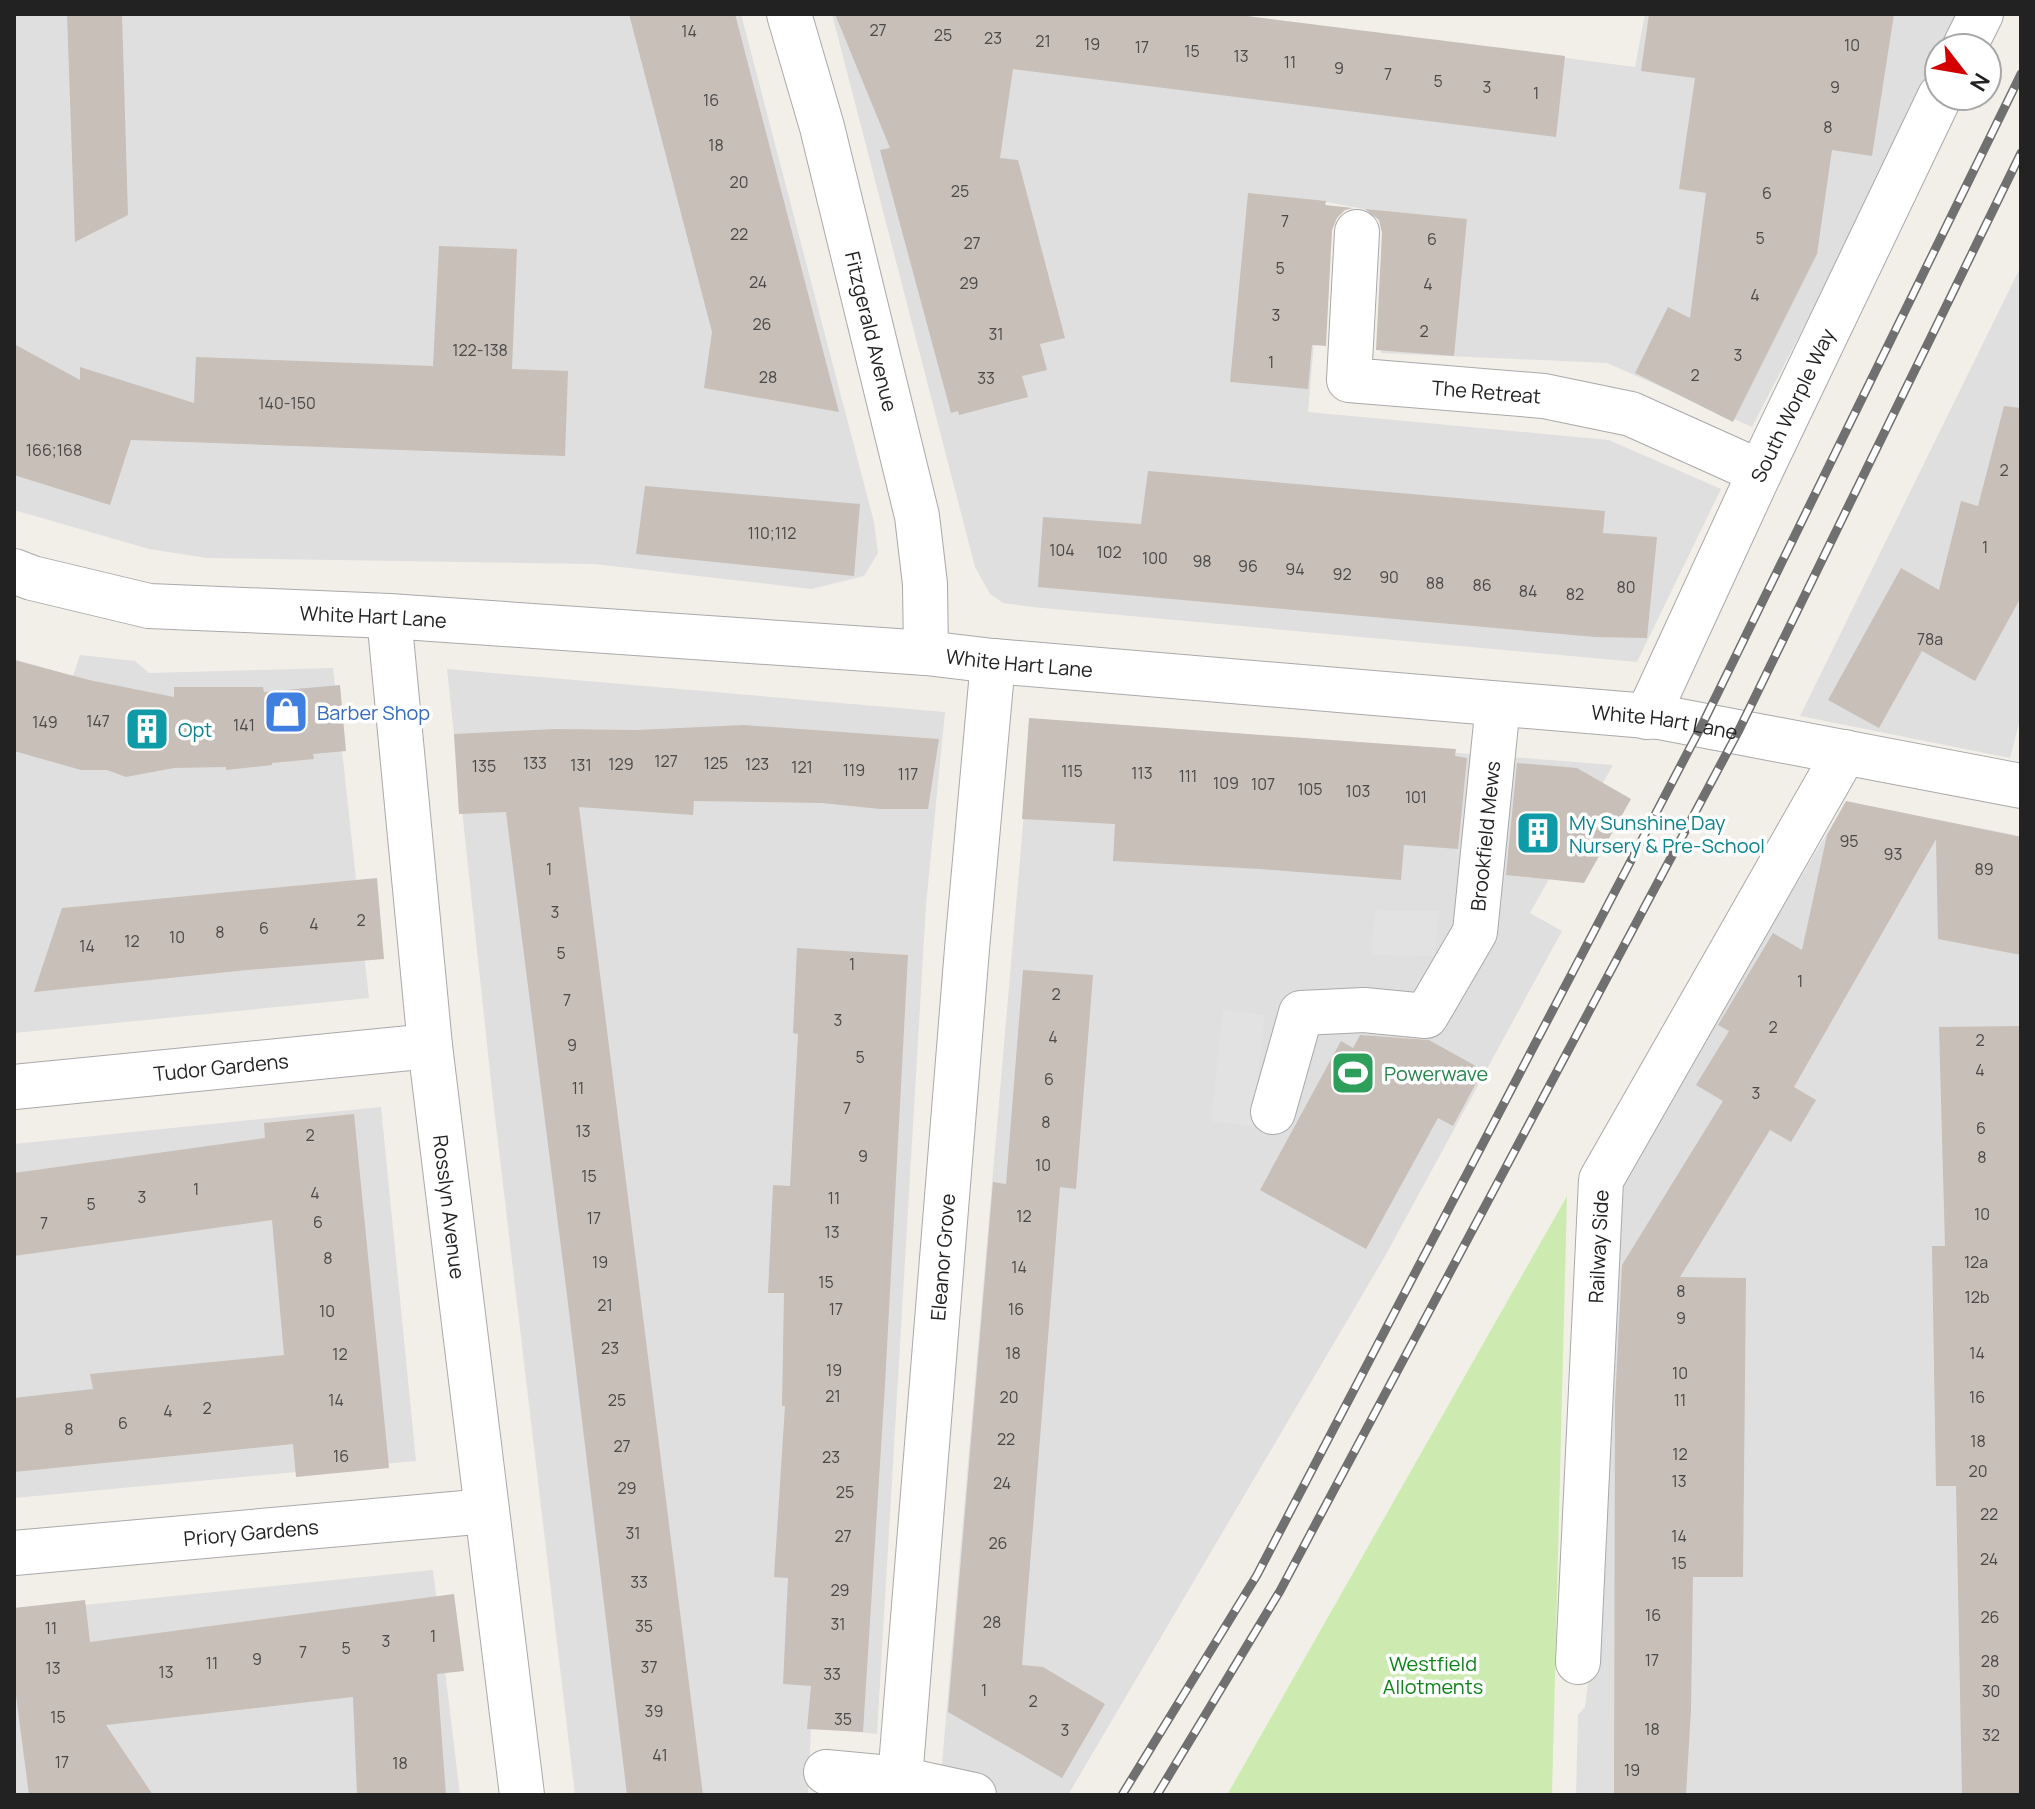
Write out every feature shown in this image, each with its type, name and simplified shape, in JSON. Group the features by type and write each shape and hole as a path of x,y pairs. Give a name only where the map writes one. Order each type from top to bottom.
{"street":[{"name":"Fitzgerald Avenue","path":"789,14 822,127 917,516 925,584 926,653"},
{"path":"1972,32 1981,14"},
{"name":"South Worple Way","path":"1647,717 1932,112"},
{"name":"The Retreat","path":"1357,232 1349,380 1544,396 1631,414 1760,472"},
{"name":"White Hart Lane","path":"14,571 149,606 389,616 926,653 1647,717 2021,786"},
{"name":"Rosslyn Avenue","path":"389,616 430,1046 522,1795"},
{"name":"Eleanor Grove","path":"900,1779 964,980 993,661"},
{"name":"Brookfield Mews","path":"1273,1112 1301,1013 1364,1010 1426,1016 1475,932 1498,704"},
{"name":"Railway Side","path":"1578,1662 1601,1180 1845,752"},
{"name":"Tudor Gardens","path":"14,1087 430,1046"},
{"name":"Priory Gardens","path":"14,1553 487,1511"},
{"path":"826,1772 900,1779 974,1795"}],"shaded area":[{"path":"14,14 741,14 874,522 878,553 864,576 811,589 594,564 207,558 149,549 14,510"},
{"path":"832,14 1232,14 1635,67 1645,14 1960,14 1952,32 1923,32 1923,91 1752,427 1607,363 1381,353 1391,214 1326,202 1308,412 1609,440 1721,489 1637,662 1003,603 990,594 975,567"},
{"path":"2021,266 2021,716 2010,758 1800,716"},
{"path":"80,655 135,661 149,673 333,668 369,998 14,1033 14,659 73,676"},
{"path":"447,669 945,712 926,905 877,1734 811,1727 808,1795 575,1795 492,1091"},
{"path":"1032,720 1613,765 1530,913 1562,931 1384,1258 1068,1795 947,1795 940,1787"},
{"path":"1846,802 2021,836 2021,1795 1576,1795 1578,1715 1585,1707 1598,1604 1612,1189"},
{"path":"1375,910 1439,911 1435,956 1371,955"},
{"path":"1223,1010 1265,1015 1252,1126 1211,1121"},
{"path":"381,1107 416,1461 14,1498 14,1144"},
{"path":"433,1570 460,1795 14,1795 14,1612"}],"green space":[{"name":"Westfield Allotments","path":"1567,1196 1552,1795 1227,1795"}],"building":[{"path":"67,14 122,14 128,215 75,242"},
{"path":"629,14 735,14 839,412 704,388 712,332"},
{"path":"835,14 1231,14 1565,56 1556,137 1013,69 1000,158 1018,160 1065,338 1040,344 1047,370 1022,376 1028,397 959,415 958,411 951,413 880,150 890,148"},
{"path":"1649,14 1894,14 1872,156 1832,150 1817,254 1733,422 1635,373 1668,307 1690,318 1706,193 1679,189 1695,78 1641,71"},
{"path":"1248,193 1326,201 1325,205 1353,208 1345,210 1337,218 1332,230 1326,346 1312,345 1308,389 1230,382"},
{"path":"1365,209 1467,219 1454,356 1376,350 1382,233 1379,220"},
{"path":"439,246 517,249 512,369 568,371 565,456 131,440 110,505 14,475 14,344 80,380 80,367 194,403 196,357 433,366"},
{"path":"2004,406 2021,408 2021,597 1975,681 1922,651 1879,728 1828,700 1901,568 1939,590 1961,501 1978,506"},
{"path":"1148,471 1605,511 1603,533 1657,537 1647,638 1595,637 1038,587 1043,517 1141,524"},
{"path":"645,486 860,504 854,576 636,554"},
{"path":"14,660 89,680 174,697 174,687 263,687 264,692 340,685 346,751 313,754 314,759 226,770 226,767 174,768 126,777 107,770 81,770 14,751"},
{"path":"1029,718 1456,749 1455,756 1467,758 1458,849 1404,845 1401,880 1113,861 1115,824 1022,819"},
{"path":"744,725 939,739 928,809 694,801 693,815 579,807 703,1795 627,1795 506,812 459,814 454,734"},
{"name":"My Sunshine Day Nursery & Pre-School","path":"1517,763 1577,768 1631,799 1584,883 1506,875"},
{"path":"1846,801 2021,837 2021,955 1938,939 1936,839 1794,1087 1816,1100 1791,1142 1770,1130 1680,1277 1746,1278 1743,1577 1693,1577 1686,1795 1614,1795 1615,1402 1622,1265 1723,1101 1696,1085 1729,1031 1718,1025 1773,933 1802,950 1827,835"},
{"path":"377,878 384,959 34,992 62,908"},
{"path":"797,948 908,955 863,1732 807,1729 811,1686 783,1684 788,1578 774,1577 785,1406 782,1406 784,1293 768,1293 773,1185 790,1186 798,1034 793,1033"},
{"path":"1023,970 1093,975 1076,1189 1060,1187 1022,1665 1043,1667 1105,1704 1062,1778 948,1712 993,1182 1006,1184"},
{"path":"2021,1026 2021,1795 1962,1795 1956,1486 1936,1486 1932,1246 1945,1246 1939,1027"},
{"path":"1360,1035 1429,1040 1483,1070 1453,1126 1438,1118 1366,1249 1260,1190 1341,1041 1353,1048"},
{"path":"354,1114 389,1468 296,1477 293,1444 14,1472 14,1398 93,1389 90,1374 284,1355 272,1220 14,1256 14,1173 265,1138 264,1123"},
{"path":"454,1594 464,1671 437,1674 446,1795 357,1795 353,1697 106,1725 153,1795 29,1795 14,1680 14,1608 85,1600 90,1642"}],"railway":[{"path":"1122,1795 1257,1575 1702,725 2021,74"},
{"path":"1157,1795 1280,1591 1738,732 2021,153"}],"place":[{"name":"Barber Shop","path":"286,712"},
{"name":"Opt","path":"147,729"},
{"name":"My Sunshine Day Nursery & Pre-School","path":"1538,833"},
{"name":"Powerwave","path":"1353,1073"}]}
